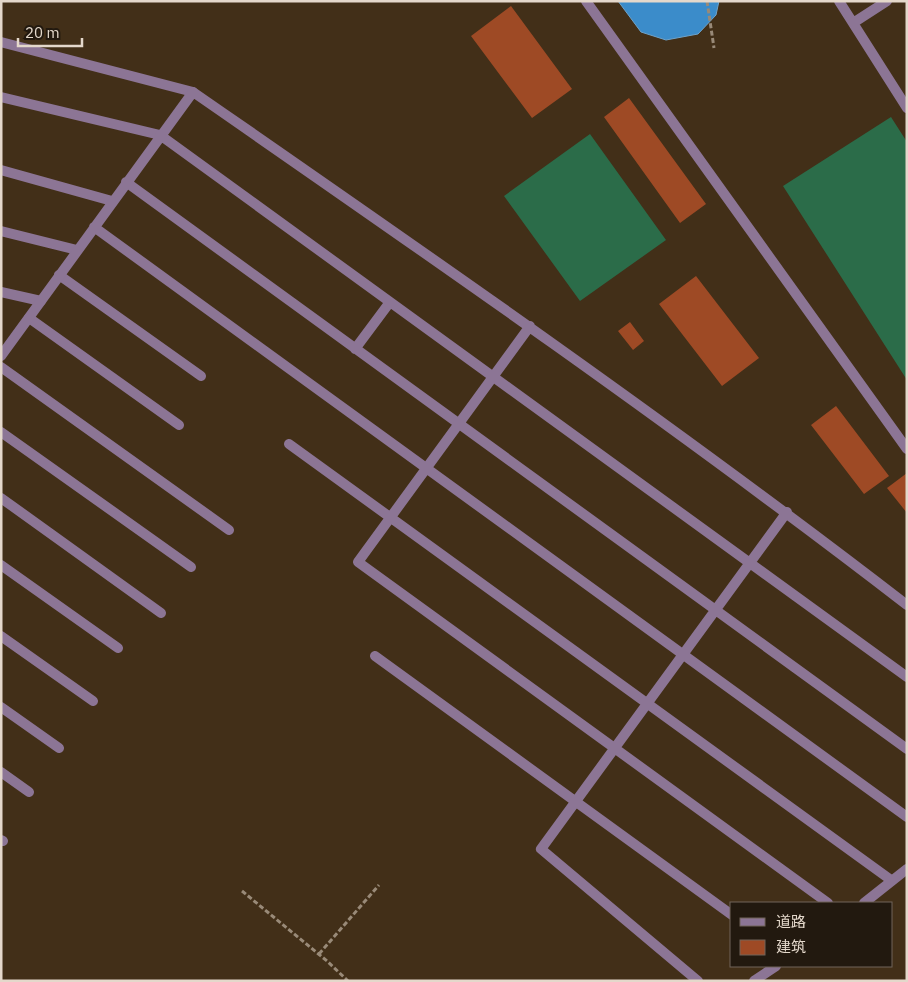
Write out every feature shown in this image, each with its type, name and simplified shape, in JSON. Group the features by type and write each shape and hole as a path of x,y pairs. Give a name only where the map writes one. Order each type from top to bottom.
{"street":[{"path":"586,1 907,449"},
{"path":"839,1 907,108"},
{"path":"853,23 887,1"},
{"path":"1,42 193,92 530,326 787,512 907,605"},
{"path":"1,356 193,92"},
{"path":"1,97 160,135 907,677"},
{"path":"1,170 112,201"},
{"path":"126,182 907,749"},
{"path":"94,227 907,817"},
{"path":"1,231 77,250"},
{"path":"60,275 201,376"},
{"path":"1,292 41,301"},
{"path":"355,349 390,302"},
{"path":"29,318 179,425"},
{"path":"530,326 358,562 827,902"},
{"path":"1,367 229,530"},
{"path":"1,432 191,567"},
{"path":"289,444 891,880"},
{"path":"1,498 161,613"},
{"path":"698,981 541,849 787,512"},
{"path":"1,565 118,648"},
{"path":"1,636 93,701"},
{"path":"376,656 730,914"},
{"path":"1,707 59,748"},
{"path":"1,772 29,792"},
{"path":"865,902 907,869"},
{"path":"754,981 775,967"}],"path":[{"path":"707,1 714,48"},
{"path":"319,954 378,885"},
{"path":"242,891 319,954 348,981"}],"green space":[{"path":"891,117 907,142 907,380 783,186"},
{"path":"590,134 666,240 580,301 504,196"}],"water":[{"path":"618,1 719,1 716,15 698,34 666,40 641,32"}],"building":[{"path":"511,6 572,89 532,118 471,36"},
{"path":"629,98 706,204 680,223 604,117"},
{"path":"696,276 759,358 722,386 659,304"},
{"path":"630,322 644,341 633,350 618,331"},
{"path":"836,406 889,476 864,494 811,425"},
{"path":"907,473 907,513 887,488"}]}
